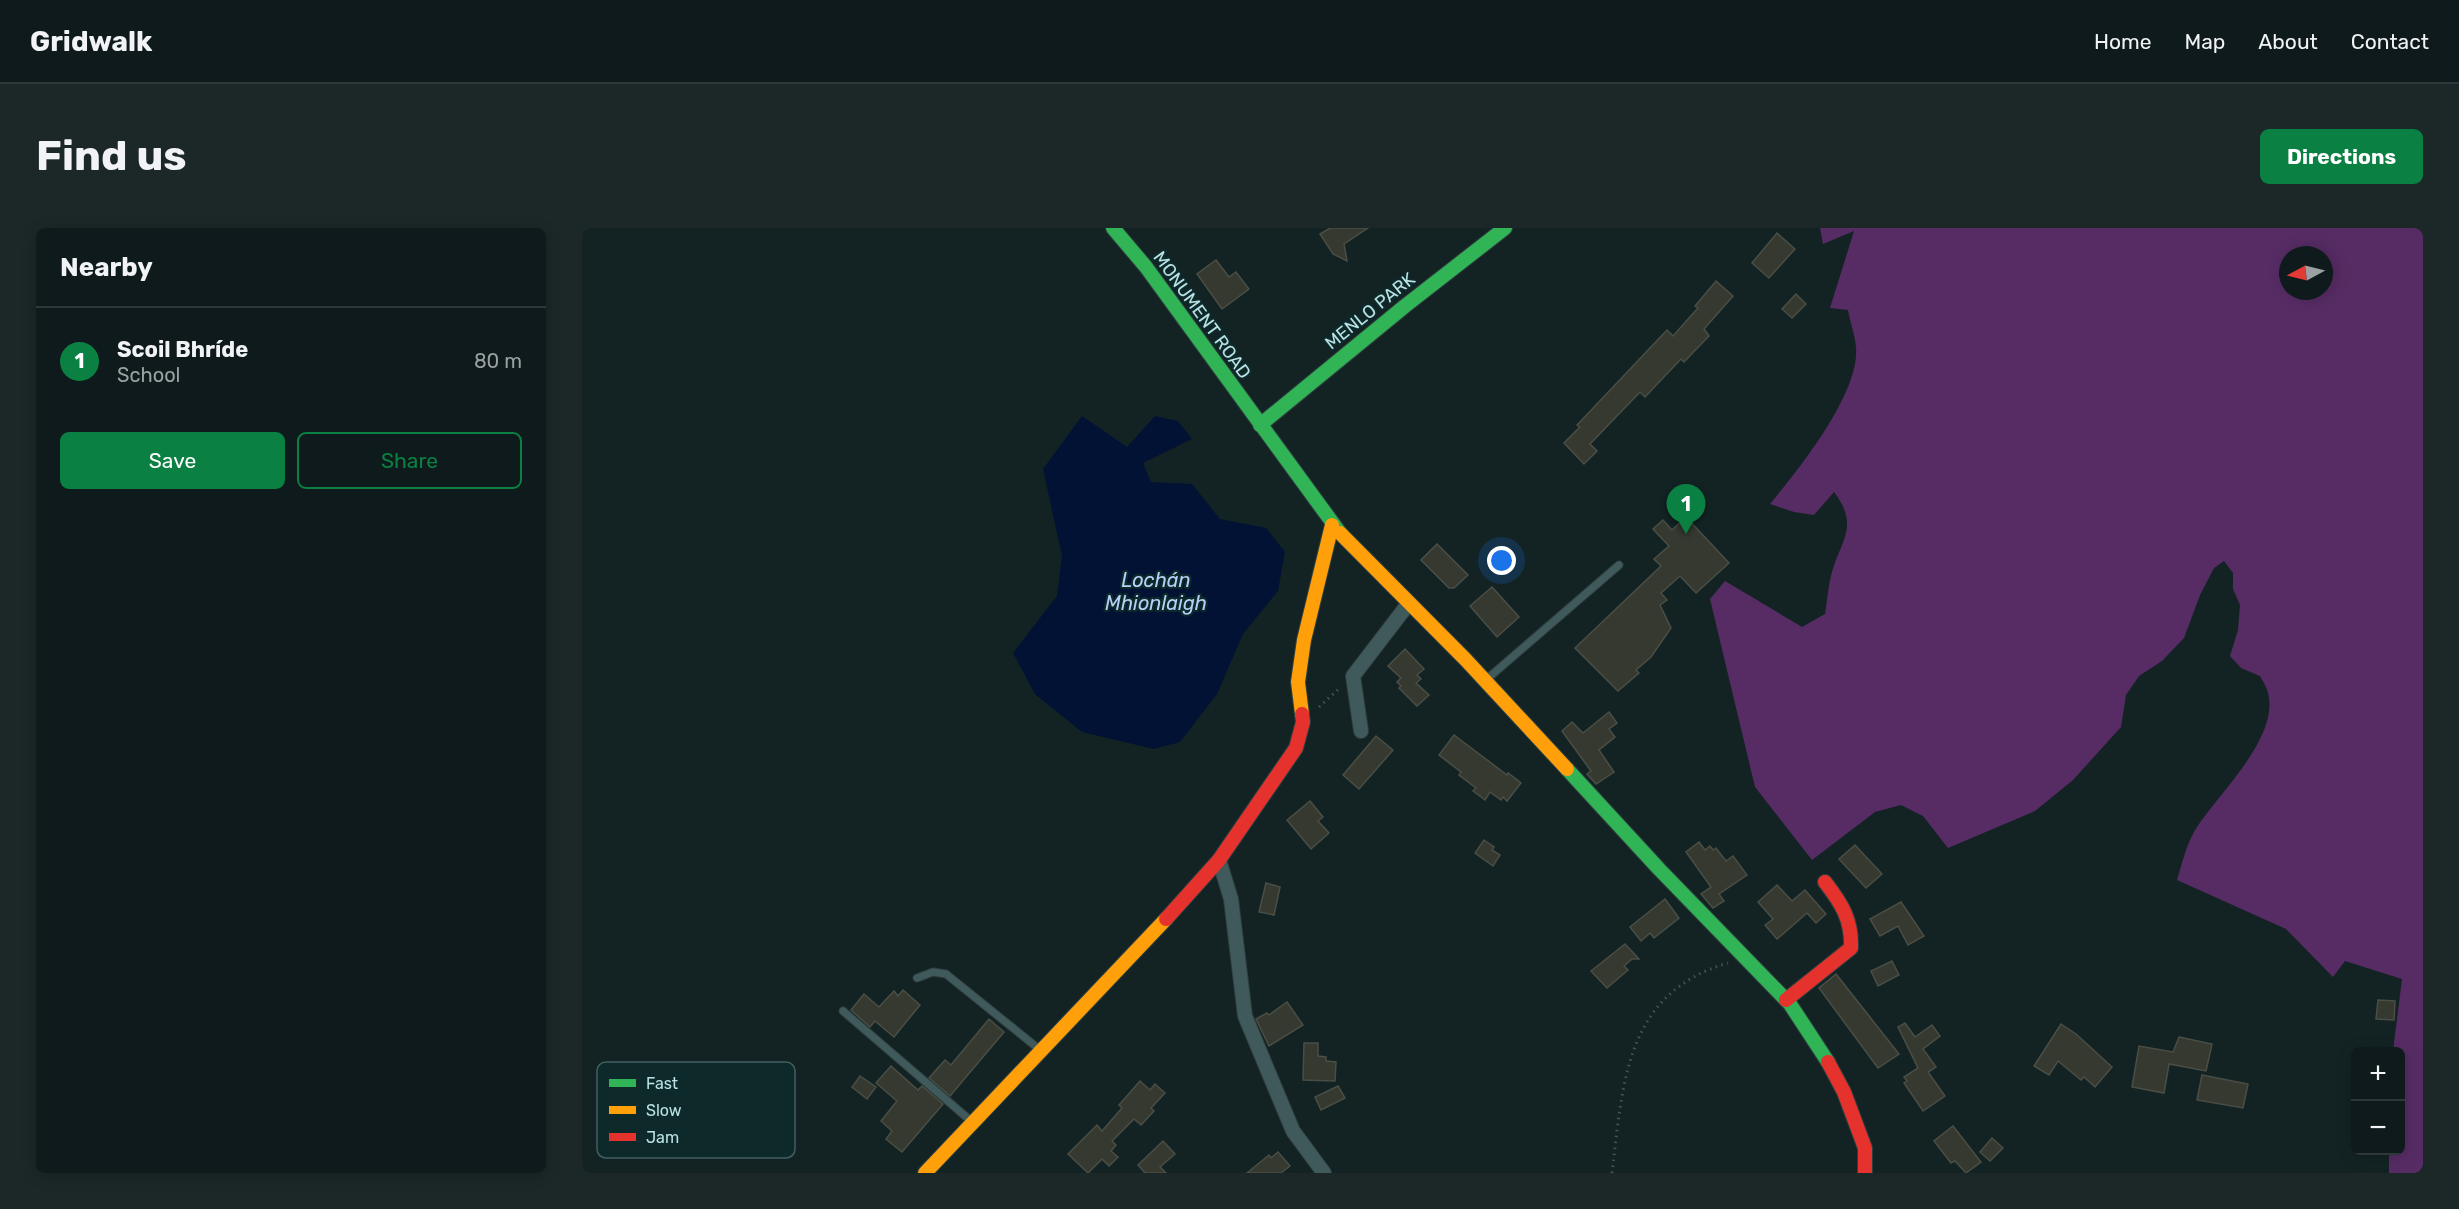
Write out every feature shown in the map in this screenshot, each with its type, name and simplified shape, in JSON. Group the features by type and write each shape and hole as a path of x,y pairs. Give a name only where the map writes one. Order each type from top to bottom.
{"street":[{"name":"MONUMENT ROAD","path":"1113,228 1146,267 1332,525 1485,681 1558,762 1786,1000 1827,1060 1844,1092 1865,1148 1866,1173"},
{"name":"MENLO PARK","path":"1260,424 1505,228"},
{"path":"925,1173 1219,860 1296,748 1303,722 1299,682 1304,640 1332,525"},
{"path":"1361,731 1353,676 1409,603"},
{"path":"1219,860 1231,899 1245,1016 1293,1131 1324,1173"},
{"path":"1786,1000 1851,948 1852,926 1846,908 1825,882"}],"lane":[{"path":"1485,681 1619,565"},
{"path":"917,978 933,972 946,974 1041,1051"},
{"path":"843,1011 973,1123"}],"path":[{"path":"1303,722 1353,676"},
{"path":"1612,1173 1627,1075 1637,1039 1648,1018 1672,990 1706,969 1744,958"}],"shaded area":[{"path":"1820,228 2423,228 2423,1173 2389,1173 2389,1155 2405,1155 2405,1047 2394,1047 2402,979 2345,961 2333,977 2286,929 2177,880 2186,849 2194,832 2256,747 2265,729 2269,711 2267,691 2260,676 2241,668 2230,656 2238,630 2240,605 2233,589 2233,573 2224,561 2214,568 2200,595 2184,638 2162,661 2139,676 2126,695 2121,727 2073,780 2035,811 1948,848 1923,816 1901,805 1875,812 1812,860 1755,787 1710,599 1725,581 1802,627 1825,614 1831,576 1846,534 1846,515 1842,504 1834,492 1814,515 1794,512 1770,504 1825,430 1838,408 1855,366 1855,338 1848,310 1830,308 1854,231 1823,244"}],"water":[{"name":"Lochán Mhionlaigh","path":"1082,416 1127,447 1155,416 1178,421 1192,439 1143,463 1151,482 1192,484 1220,519 1266,528 1285,552 1278,591 1243,634 1217,694 1180,742 1154,749 1082,732 1035,694 1013,653 1057,596 1062,556 1043,469"}],"building":[{"path":"1330,228 1368,228 1344,244 1347,261 1333,254 1320,234"},
{"path":"1777,233 1795,249 1769,278 1752,263"},
{"path":"1216,260 1229,277 1236,272 1249,289 1222,309 1197,274"},
{"path":"1716,281 1733,296 1704,329 1709,336 1684,362 1681,359 1645,397 1640,392 1590,444 1597,451 1584,464 1564,443 1580,427 1577,425 1667,330 1673,336 1698,308 1695,306"},
{"path":"1796,294 1806,304 1792,318 1782,309"},
{"path":"1686,517 1729,563 1696,593 1680,576 1661,593 1667,600 1660,605 1671,628 1651,657 1636,670 1639,673 1618,691 1575,648 1661,566 1654,559 1669,546 1653,529 1663,520 1672,530"},
{"path":"1437,544 1468,575 1454,588 1449,588 1421,560"},
{"path":"1492,587 1519,617 1497,637 1470,606"},
{"path":"1405,649 1424,669 1417,675 1421,679 1416,683 1429,695 1417,706 1399,688 1401,686 1397,682 1401,678 1388,666"},
{"path":"1609,712 1617,723 1609,729 1615,737 1599,750 1614,772 1596,784 1587,774 1591,771 1562,731 1572,722 1583,733"},
{"path":"1454,735 1521,783 1507,801 1503,797 1501,800 1490,792 1485,800 1473,791 1476,788 1459,775 1461,772 1439,755"},
{"path":"1376,736 1393,750 1359,789 1343,775"},
{"path":"1310,801 1323,817 1318,821 1329,833 1311,849 1287,820"},
{"path":"1484,840 1494,847 1492,850 1500,855 1493,866 1475,853"},
{"path":"1699,842 1705,850 1710,846 1713,850 1716,848 1726,861 1733,856 1747,875 1719,894 1724,901 1713,908 1701,894 1711,887 1686,852"},
{"path":"1855,845 1882,874 1866,888 1839,859"},
{"path":"1266,883 1280,887 1274,915 1259,912"},
{"path":"1777,885 1792,901 1805,890 1826,914 1816,923 1807,913 1777,939 1765,925 1773,919 1758,902"},
{"path":"1665,899 1679,918 1654,938 1650,933 1641,941 1630,927"},
{"path":"1901,902 1924,936 1908,945 1898,926 1880,936 1870,919"},
{"path":"1625,944 1639,959 1632,959 1624,966 1628,970 1607,988 1591,971"},
{"path":"1892,961 1899,975 1878,986 1871,971"},
{"path":"1836,974 1899,1054 1878,1068 1819,988"},
{"path":"903,990 920,1005 894,1037 875,1021 870,1027 851,1010 864,994 879,1007 894,991 898,996"},
{"path":"2378,1000 2395,1001 2394,1020 2376,1019"},
{"path":"1287,1002 1303,1025 1269,1046 1256,1019 1267,1013 1269,1015"},
{"path":"989,1019 1004,1032 950,1096 929,1078 945,1060 951,1065"},
{"path":"1905,1023 1915,1037 1932,1025 1940,1036 1923,1049 1936,1067 1928,1072 1945,1096 1923,1111 1904,1083 1907,1081 1904,1077 1918,1068 1898,1027"},
{"path":"2061,1024 2076,1034 2112,1067 2095,1087 2084,1077 2081,1080 2058,1061 2049,1075 2034,1066"},
{"path":"2179,1037 2212,1044 2206,1071 2169,1064 2164,1093 2132,1087 2139,1046 2173,1052"},
{"path":"1304,1043 1318,1043 1318,1056 1326,1057 1326,1061 1336,1062 1335,1081 1303,1080"},
{"path":"891,1066 918,1090 922,1086 943,1104 902,1152 886,1139 892,1131 881,1121 897,1101 876,1083"},
{"path":"2202,1075 2248,1084 2243,1108 2197,1100"},
{"path":"860,1076 876,1087 867,1099 852,1087"},
{"path":"1140,1081 1150,1090 1155,1084 1165,1093 1151,1108 1154,1111 1141,1125 1134,1119 1112,1141 1116,1145 1111,1151 1118,1157 1109,1166 1102,1159 1088,1173 1068,1154 1097,1125 1102,1131 1122,1108 1119,1105"},
{"path":"1338,1086 1345,1098 1321,1110 1315,1097"},
{"path":"1953,1126 1981,1162 1966,1173 1955,1161 1951,1163 1934,1141"},
{"path":"1992,1138 2003,1148 1990,1161 1980,1152"},
{"path":"1163,1141 1175,1154 1160,1167 1166,1173 1145,1173 1138,1165"},
{"path":"1278,1152 1290,1166 1281,1173 1247,1173 1269,1155 1271,1158"}],"traffic: fast":[{"path":"1113,228 1146,267 1340,533"},
{"path":"1260,425 1405,306 1505,228"},
{"path":"1567,769 1659,869 1790,1004 1828,1062"}],"traffic: slow":[{"path":"1302,714 1298,682 1304,640 1332,525"},
{"path":"1340,533 1466,660 1567,769"},
{"path":"925,1173 1166,919"}],"traffic: jam":[{"path":"1166,919 1219,860 1296,748 1303,722 1302,714"},
{"path":"1786,1000 1851,948 1850,929 1845,913 1825,882"},
{"path":"1828,1062 1844,1092 1865,1148 1865,1173"}],"place":[{"name":"Scoil Bhríde","path":"1686,534"}]}
